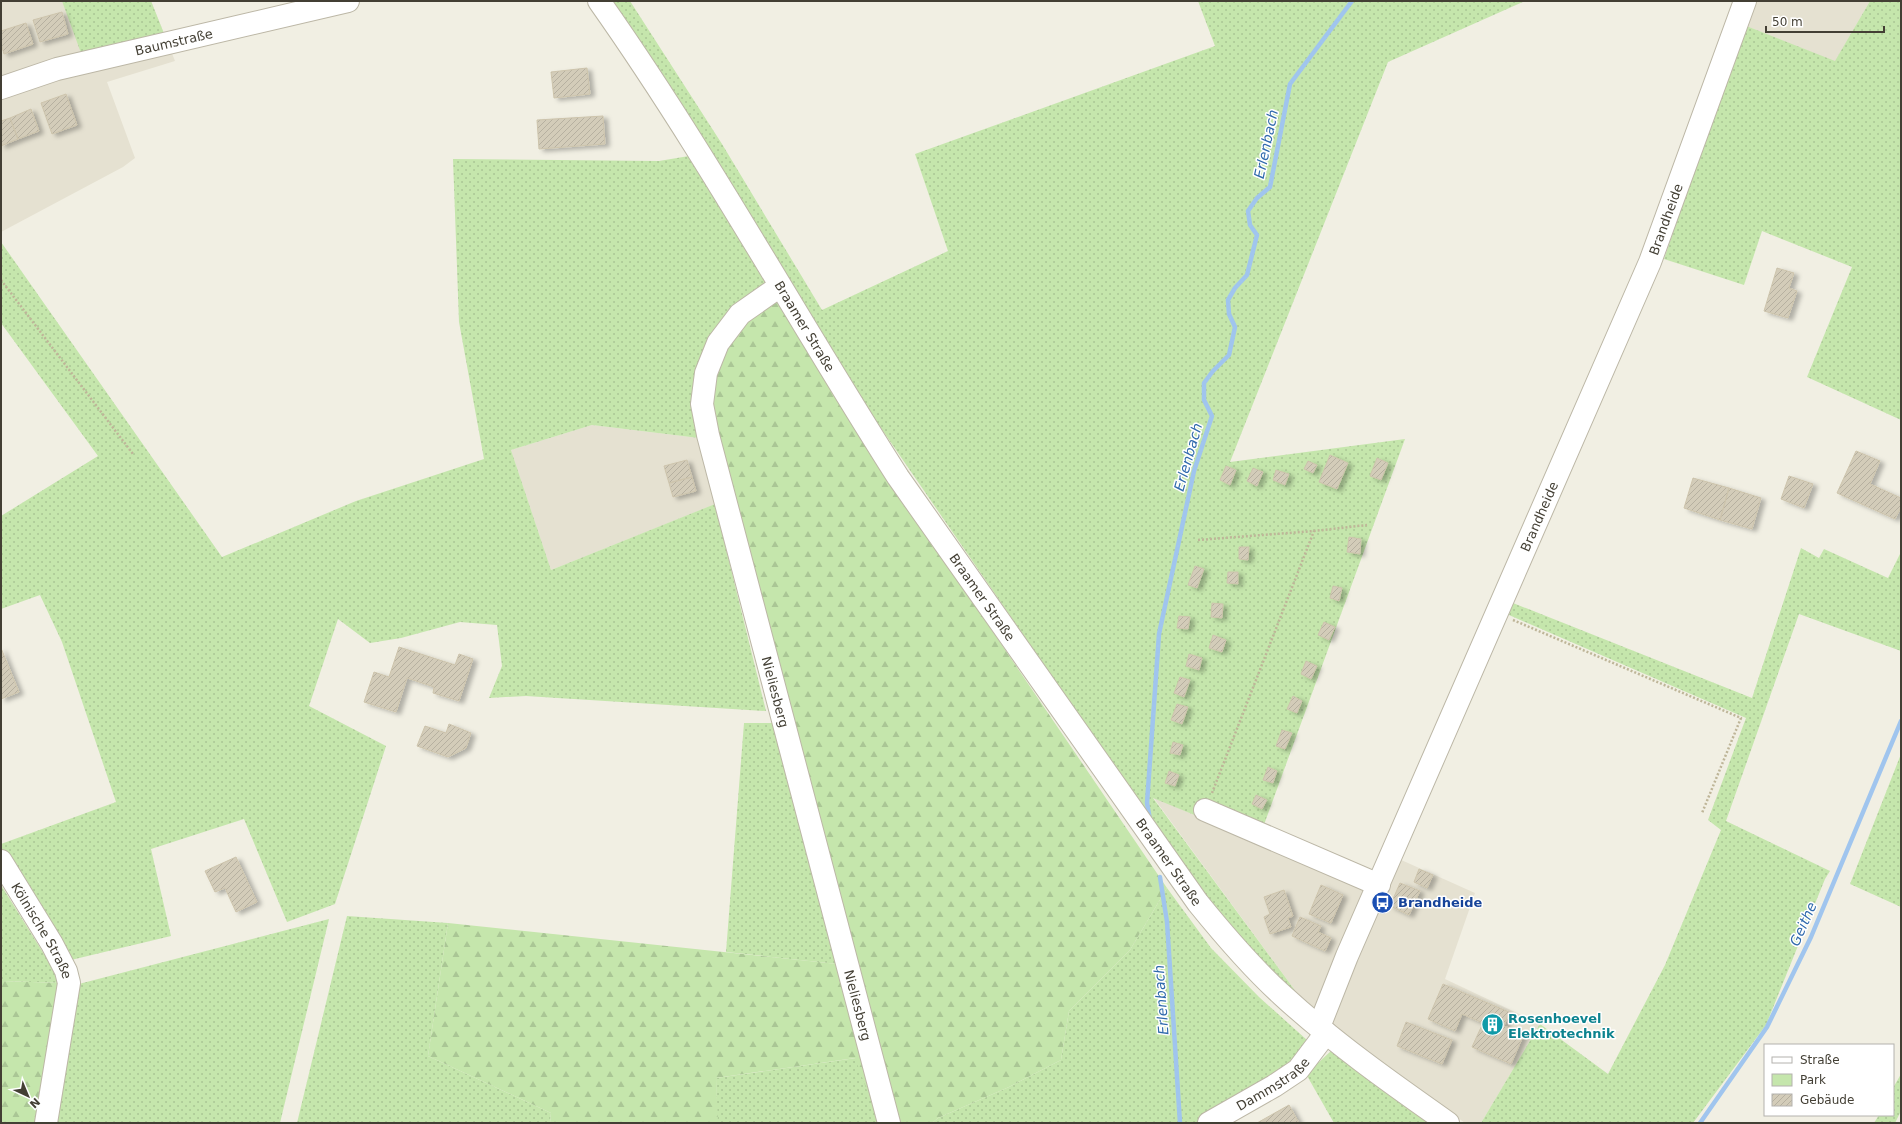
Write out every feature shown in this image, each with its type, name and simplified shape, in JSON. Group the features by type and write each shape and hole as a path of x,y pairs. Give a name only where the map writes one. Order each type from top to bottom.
{"street":[{"name":"Baumstraße","path":"1,88 57,69 348,1"},
{"name":"Braamer Straße","path":"599,1 661,95 898,477 1198,903 1255,969 1322,1030 1448,1123"},
{"name":"Brandheide","path":"1322,1030 1347,956 1650,262 1745,1"},
{"name":"Nieliesberg","path":"780,286 740,314 718,343 706,373 702,404 708,435 889,1123"},
{"path":"1205,810 1379,885"},
{"name":"Kölnische Straße","path":"1,861 52,944 66,971 69,983 46,1123"},
{"name":"Dammstraße","path":"1209,1123 1274,1086 1298,1070 1322,1030"}],"path":[{"path":"1,280 133,454"},
{"path":"1198,540 1314,531 1367,525"},
{"path":"1205,810 1314,531"},
{"path":"1498,613 1741,718 1702,813"}],"shaded area":[{"path":"1,1 151,1 175,61 107,82 135,158 123,167 1,232"},
{"path":"1753,1 1870,1 1835,62 1744,25"},
{"path":"592,425 699,438 728,499 551,570 511,450"},
{"path":"1153,797 1257,841 1370,877 1399,859 1475,893 1445,979 1540,1024 1481,1123 1465,1123 1327,1024 1296,996 1294,989"}],"green space":[{"path":"62,1 151,1 165,36 81,53"},
{"path":"608,1 630,1 722,144 822,310 948,251 915,154 1215,46 1198,1 1525,1 1388,62 1230,462 1405,439 1258,841 1153,798 1294,989 1296,996 1287,990 1198,889 874,418"},
{"path":"1870,1 1901,1 1901,420 1807,377 1852,267 1762,231 1744,285 1664,259 1744,25 1835,61"},
{"path":"689,156 775,297 699,438 592,425 511,450 551,570 715,504 766,711 526,696 489,698 502,666 497,625 460,622 401,638 370,643 338,619 309,706 386,746 335,904 287,922 244,819 151,849 171,936 71,960 1,858 1,844 116,802 62,642 40,595 1,609 1,516 98,456 1,323 1,242 222,557 356,501 484,459 459,322 453,159 659,161"},
{"path":"775,297 891,482 1167,888 1130,950 1069,1011 1061,1060 1009,1087 938,1118 932,1123 879,1123 855,1058 716,1078 718,1123 550,1123 551,1113 428,1056 448,923 837,964 706,404 710,375 745,320"},
{"path":"1801,548 1819,558 1824,549 1888,578 1901,552 1901,651 1799,614 1726,821 1830,871 1825,879 1766,1025 1693,1123 1481,1123 1540,1024 1608,1074 1665,965 1721,830 1708,820 1746,718 1509,615 1513,603 1752,698"},
{"path":"744,723 774,723 837,964 726,952"},
{"path":"1901,754 1901,907 1850,884"},
{"path":"1,885 62,983 1,981"},
{"path":"1167,888 1211,948 1259,997 1307,1040 1296,1056 1267,1081 1196,1123 932,1123 938,1118 1009,1087 1061,1060 1069,1011 1130,950"},
{"path":"347,916 448,923 428,1056 551,1113 550,1123 297,1123"},
{"path":"329,919 280,1123 54,1123 75,985"},
{"path":"1,981 62,983 54,1123 1,1123"},
{"path":"1331,1051 1428,1123 1334,1123 1306,1074"},
{"path":"856,1058 879,1123 717,1123 716,1078"},
{"path":"1901,1074 1901,1111 1895,1123 1874,1123 1878,1116 1894,1116 1894,1086"}],"building":[{"path":"62,12 68,34 40,42 33,20"},
{"path":"26,23 33,44 4,54 1,44 1,31"},
{"path":"587,68 590,94 554,98 551,72"},
{"path":"66,94 77,125 52,134 41,103"},
{"path":"31,109 39,131 18,139 10,118"},
{"path":"603,116 605,144 539,149 537,120"},
{"path":"10,118 18,139 1,146 1,121"},
{"path":"1777,268 1794,273 1789,288 1797,291 1788,318 1764,311"},
{"path":"1856,451 1880,461 1870,484 1901,498 1901,507 1895,519 1837,493"},
{"path":"1330,455 1348,463 1337,489 1319,482"},
{"path":"1377,458 1388,463 1381,480 1370,476"},
{"path":"687,460 692,477 669,483 664,466"},
{"path":"1308,461 1317,465 1313,473 1304,469"},
{"path":"1226,466 1236,470 1230,485 1220,480"},
{"path":"1253,468 1263,472 1257,486 1247,481"},
{"path":"1276,470 1289,474 1285,485 1273,480"},
{"path":"1789,476 1813,484 1804,508 1781,499"},
{"path":"692,477 696,491 673,497 669,483"},
{"path":"1693,478 1729,488 1720,520 1684,508"},
{"path":"1729,488 1761,498 1752,529 1720,520"},
{"path":"1349,537 1361,539 1360,554 1347,552"},
{"path":"1239,547 1249,547 1248,560 1239,559"},
{"path":"1195,566 1204,569 1197,588 1188,585"},
{"path":"1228,572 1238,572 1238,584 1227,583"},
{"path":"1333,586 1342,588 1339,601 1330,598"},
{"path":"1212,603 1223,604 1222,618 1211,617"},
{"path":"1179,616 1190,617 1188,629 1177,628"},
{"path":"1324,622 1335,627 1329,640 1318,635"},
{"path":"1213,635 1226,640 1222,652 1209,648"},
{"path":"399,647 455,665 459,654 473,659 459,701 433,693 434,687 407,678 396,712 364,702 374,672 389,677"},
{"path":"1,648 19,692 1,699"},
{"path":"1189,654 1202,658 1199,670 1186,666"},
{"path":"1306,661 1317,666 1311,679 1301,674"},
{"path":"1180,677 1190,680 1184,697 1174,693"},
{"path":"1293,696 1302,701 1297,713 1287,709"},
{"path":"1177,704 1188,707 1182,724 1171,720"},
{"path":"449,724 471,733 466,748 448,757 417,746 425,726 446,733"},
{"path":"1282,730 1292,733 1285,749 1276,746"},
{"path":"1173,742 1183,745 1180,755 1170,753"},
{"path":"1268,767 1277,771 1273,783 1263,780"},
{"path":"1169,771 1179,775 1175,786 1165,783"},
{"path":"1256,795 1267,800 1262,809 1252,804"},
{"path":"236,857 257,902 236,912 225,888 215,892 205,871"},
{"path":"1419,869 1433,875 1427,888 1414,882"},
{"path":"1400,883 1420,891 1409,915 1390,906"},
{"path":"1321,885 1343,895 1331,923 1309,914"},
{"path":"1284,890 1293,916 1288,918 1291,927 1270,934 1264,917 1270,914 1264,897"},
{"path":"1300,917 1321,926 1318,932 1331,938 1325,951 1292,936"},
{"name":"Rosenhoevel Elektrotechnik","path":"1443,984 1509,1012 1504,1026 1524,1034 1511,1064 1472,1047 1483,1023 1462,1014 1455,1031 1428,1019"},
{"path":"1406,1022 1452,1040 1442,1064 1397,1046"},
{"path":"1289,1105 1299,1123 1257,1123"}],"waterway":[{"name":"Erlenbach","path":"1150,820 1147,803 1159,634 1194,471 1212,416 1204,400 1204,383 1213,371 1229,355 1235,327 1229,314 1228,300 1235,288 1247,275 1257,235 1250,225 1248,211 1257,198 1270,187 1290,84 1352,1"},
{"name":"Geithe","path":"1700,1123 1767,1027 1811,937 1901,721"},
{"name":"Erlenbach","path":"1160,877 1167,922 1180,1123"}],"place":[{"name":"Brandheide","path":"1383,902"},
{"name":"Rosenhoevel Elektrotechnik","path":"1493,1025"}]}
